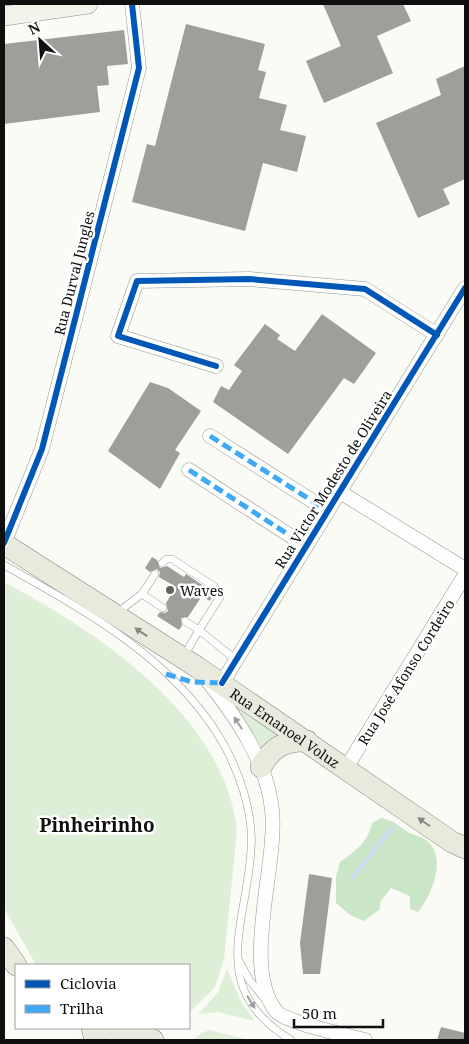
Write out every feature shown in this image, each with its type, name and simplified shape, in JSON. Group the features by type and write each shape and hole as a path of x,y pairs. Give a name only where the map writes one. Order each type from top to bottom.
{"main road":[{"name":"Rua Emanoel Voluz","path":"4,543 222,683 452,842 465,848"},
{"path":"261,766 268,754 279,745 293,740 307,741"},
{"path":"111,1029 153,1040"}],"street":[{"path":"4,16 88,4"},
{"name":"Rua Durval Jungles","path":"4,543 42,449 139,68 132,4"},
{"path":"216,366 118,336 137,281 249,280 365,289 437,335"},
{"name":"Rua Victor Modesto de Oliveira","path":"222,683 465,289"},
{"path":"210,436 328,511"},
{"path":"190,470 306,546"},
{"path":"340,492 465,568"},
{"name":"Rua José Afonso Cordeiro","path":"346,768 465,575"},
{"path":"189,662 243,730 261,766 272,808 273,835 259,957 263,979 276,1010 289,1019 365,1040"}],"lane":[{"path":"162,563 167,559 172,559 215,587 219,592 220,598 199,630 189,662"},
{"path":"4,565 93,615 145,654 194,703 220,739 237,774 248,810 252,849 237,956 239,979 248,998 270,1026 291,1040"},
{"path":"114,615 142,594 155,574"},
{"path":"142,594 163,608"},
{"path":"185,622 199,630 236,660"},
{"path":"237,956 250,981 276,1010"}],"green space":[{"path":"4,582 40,602 115,652 151,682 183,714 209,750 227,789 237,831 224,959 215,987 190,1012 190,964 35,964 4,908"},
{"path":"231,694 296,737 261,757 237,713"},
{"path":"381,818 391,821 408,832 421,837 433,847 436,856 436,876 428,896 418,912 410,909 410,896 391,888 380,902 380,909 364,921 350,915 336,903 336,877 340,862 360,846 368,836 372,823"},
{"path":"227,969 241,1002 255,1021 217,1012 199,1014 218,992"},
{"path":"210,1030 249,1040 193,1040 201,1033"}],"building":[{"path":"323,4 403,4 411,21 377,36 393,73 324,103 306,61 341,46"},
{"path":"186,24 265,44 258,70 266,72 259,98 287,105 280,130 306,136 297,172 263,163 245,231 132,202 147,144 155,146"},
{"path":"124,30 128,64 107,66 109,85 97,86 100,112 4,124 4,44"},
{"path":"465,66 465,179 443,189 450,204 418,218 376,123 441,95 436,79"},
{"path":"322,314 376,353 354,384 344,378 288,454 213,402 221,386 229,390 242,371 234,365 265,324 280,335 277,339 295,351"},
{"path":"150,382 168,388 201,411 175,450 180,453 160,489 108,451"},
{"path":"152,557 157,560 160,568 167,566 184,577 186,574 211,591 213,595 210,601 202,596 188,617 181,618 182,626 179,630 157,616 160,612 165,613 168,611 166,603 176,587 159,577 160,572 157,569 150,572 145,568"},
{"path":"309,874 332,878 320,974 303,974 300,943"},
{"path":"441,1027 465,1033 465,1040 437,1040"}],"waterway":[{"path":"353,877 392,828"}],"marked path":[{"path":"210,436 328,511"},
{"path":"189,470 306,546"},
{"path":"166,674 192,682 222,683"}],"cycle path":[{"path":"4,543 42,449 139,68 132,4"},
{"path":"216,366 118,336 137,281 249,279 365,289 437,335"},
{"path":"222,683 465,288"}],"place":[{"name":"Waves","path":"170,590"}],"district":[{"name":"Pinheirinho","path":"97,825"}]}
